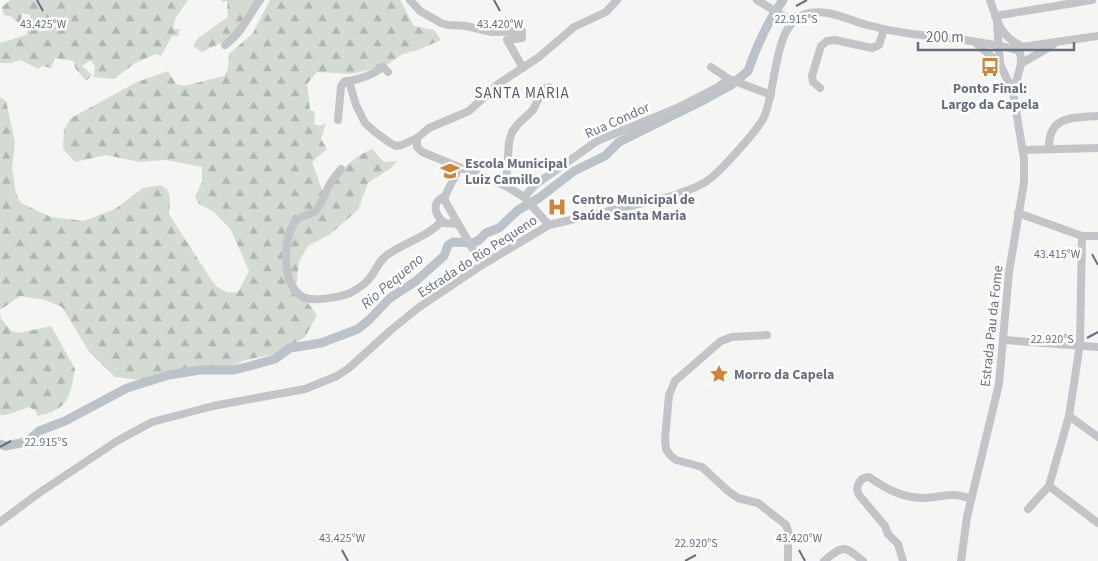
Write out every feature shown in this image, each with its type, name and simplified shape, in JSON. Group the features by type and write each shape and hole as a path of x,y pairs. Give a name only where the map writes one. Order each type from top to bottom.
{"street":[{"path":"225,45 235,38 260,0"},
{"path":"410,0 420,11 448,25 466,26 492,32 522,31 522,38 507,40 523,68"},
{"path":"349,81 360,115 375,132 396,146 402,145 417,138 429,128 469,111 498,84 547,52 574,28 606,12 617,0"},
{"path":"757,0 793,22 801,15 821,12 832,13 884,29 1016,48"},
{"path":"990,0 999,34 1000,62"},
{"path":"996,19 1092,0"},
{"path":"996,19 1004,34 1022,58 1021,65"},
{"name":"Estrada do Rio Pequeno","path":"0,522 39,493 117,441 152,422 213,406 305,389 337,376 349,368 418,308 482,265 549,225 637,205 686,191 708,180 752,134 763,119 771,95 780,46 785,32 793,22"},
{"path":"820,88 813,82 812,76 821,46 827,41 835,40 872,48 879,45 884,29"},
{"path":"984,43 992,40 999,34"},
{"path":"1000,62 1003,51 1098,36"},
{"path":"975,42 1011,72 1057,43"},
{"name":"Estrada Pau da Fome","path":"962,561 963,539 971,499 999,384 1009,272 1024,182 1023,150 1013,92 1000,62"},
{"name":"Estrada Pau da Fome","path":"1013,92 1021,65"},
{"path":"338,120 341,86 345,81 359,80 372,75 384,67 388,72"},
{"path":"710,67 740,84 771,95"},
{"name":"Rua Condor","path":"528,200 535,185 597,141 677,108 730,79"},
{"path":"506,186 509,142 512,132 533,110 543,89 549,86"},
{"path":"1049,149 1048,138 1051,130 1057,124 1078,117 1098,116"},
{"path":"417,138 417,147 422,152 506,186 528,200 549,225"},
{"path":"1023,150 1098,148"},
{"path":"458,224 451,225 442,221 434,206 445,196 459,168"},
{"path":"341,169 330,183 315,211 296,220 288,236 287,272 297,291 302,296 308,299 327,298 353,291 370,278 385,256 434,228 442,221"},
{"path":"445,196 446,203 482,265"},
{"path":"1018,213 1082,236 1098,236"},
{"path":"1028,509 1049,486 1069,416 1080,344 1082,236"},
{"path":"767,335 732,337 721,341 675,381 668,395 665,439 666,448 676,460 702,467 738,498 758,503 786,525 788,531 788,561"},
{"path":"1004,340 1080,344 1098,347"},
{"path":"1069,416 1098,437"},
{"path":"903,561 898,544 888,534 885,526 857,489 864,478 869,477 898,494 918,497 956,494 971,499"},
{"path":"1049,486 1098,523"},
{"path":"824,561 838,550 844,548 850,550 863,561"}],"green space":[{"path":"10,0 188,0 175,19 173,29 180,29 178,36 172,36 161,56 156,54 135,63 114,79 94,77 95,67 91,60 82,66 92,75 86,81 75,68 74,61 55,58 51,68 42,66 38,69 20,60 11,63 0,63 0,43 26,35 31,21 30,15 22,13 21,26 12,17 4,15 2,7"},
{"path":"222,0 258,0 237,35 202,52 193,46 198,38 228,17 227,1 221,2"},
{"path":"270,0 400,0 414,26 434,30 441,40 403,54 385,66 351,74 317,72 307,84 310,110 315,112 314,124 320,126 326,123 321,139 327,149 312,162 324,195 350,163 363,153 372,149 384,162 397,161 391,168 368,183 358,210 329,235 308,246 299,262 296,287 317,315 305,337 276,354 245,360 220,372 180,372 148,381 115,377 90,353 62,307 45,300 20,296 0,310 0,97 6,101 15,142 12,168 16,193 21,203 51,217 84,221 115,209 143,188 160,185 167,189 170,197 169,214 213,282 219,288 226,291 238,292 249,271 231,230 214,212 199,204 195,197 202,182 202,167 166,160 139,162 106,155 75,162 63,149 64,129 71,118 137,82 168,71 176,84 184,86 224,76 228,69 229,54 253,33"},
{"path":"0,312 1,318 11,331 19,333 51,326 75,369 69,395 66,401 55,410 37,416 36,411 29,407 6,415 0,415"}],"waterway":[{"name":"Rio Pequeno","path":"0,444 5,446 29,440 39,431 65,421 127,388 169,375 200,370 234,370 250,366 275,359 290,348 321,343 358,329 390,298 416,281 444,256 448,245 453,242 473,243 479,240 486,233 499,228 518,210 539,198 574,171 605,156 619,142 731,85 748,71 763,34 783,0"}],"place":[{"name":"Ponto Final: Largo da Capela","path":"990,67"},
{"name":"Escola Municipal Luiz Camillo","path":"450,171"},
{"name":"Centro Municipal de Saúde Santa Maria","path":"557,207"},
{"name":"Morro da Capela","path":"719,374"}],"district":[{"name":"SANTA MARIA","path":"522,93"}]}
